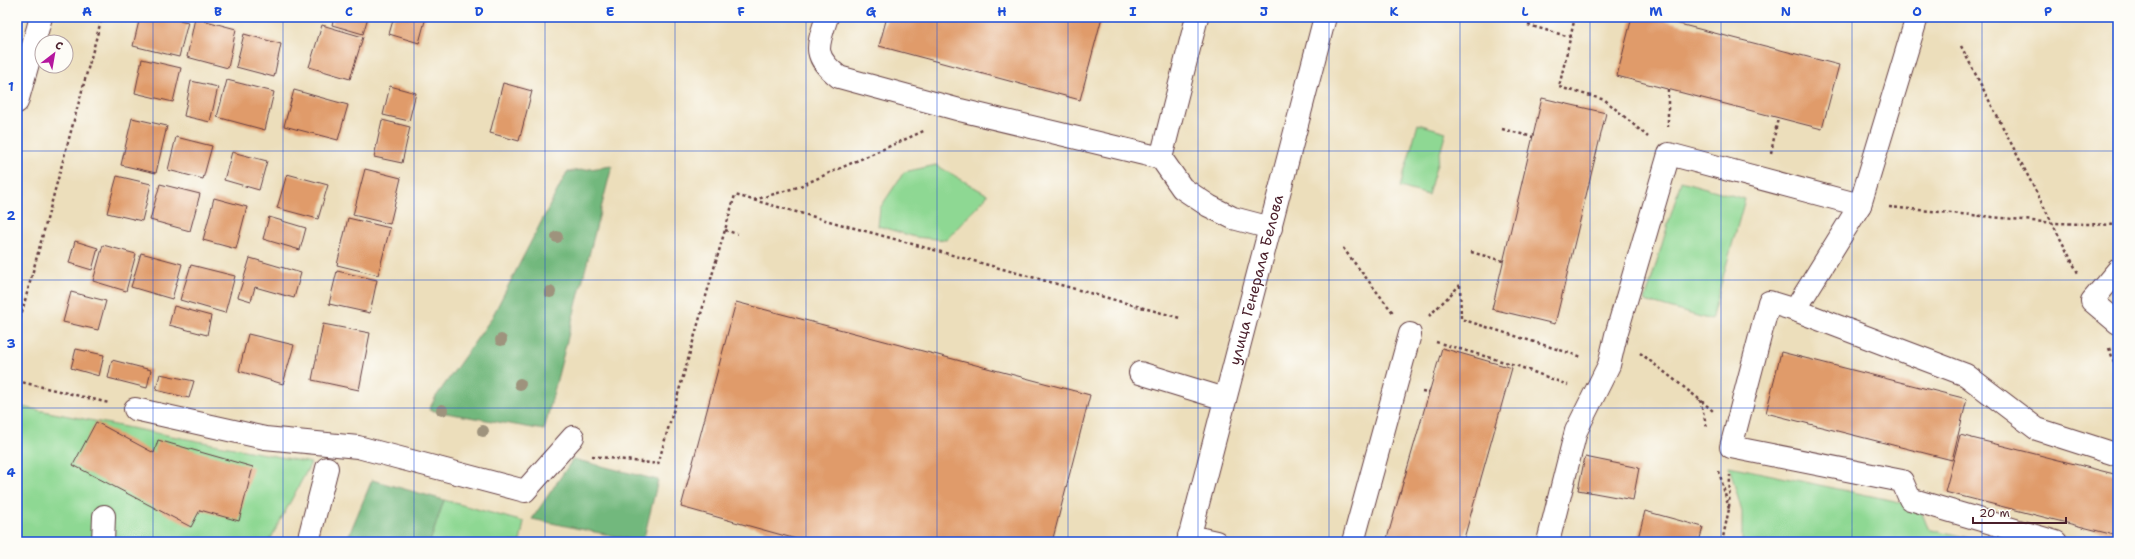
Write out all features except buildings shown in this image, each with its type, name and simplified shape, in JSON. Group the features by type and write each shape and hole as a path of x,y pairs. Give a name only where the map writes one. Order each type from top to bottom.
{"street":[{"path":"17,102 41,17"},
{"path":"827,17 818,45 825,66 839,77 960,110 1161,158 1182,188 1209,206 1233,218 1271,228"},
{"path":"1161,158 1197,17"},
{"name":"улица Генерала Белова","path":"1188,539 1271,228 1325,17"},
{"path":"1795,310 1860,205 1917,17"},
{"path":"1548,542 1576,431 1609,365 1616,335 1669,154 1860,205"},
{"path":"2118,270 2092,301 2118,322"},
{"path":"2056,542 1910,499 1902,481 1733,439 1769,302 1795,310 1966,375 2037,429 2118,455"},
{"path":"1353,542 1410,334"},
{"path":"1140,373 1225,399"},
{"path":"135,409 265,438 358,447 525,491 573,437"},
{"path":"308,542 327,468"},
{"path":"103,542 104,516"},
{"path":"1188,539 1216,542"}],"path":[{"path":"17,330 102,17"},
{"path":"1575,17 1559,87 1605,100 1669,154"},
{"path":"1528,26 1570,37"},
{"path":"1961,46 2054,223 2092,301"},
{"path":"1668,89 1669,154"},
{"path":"754,200 798,187 925,130 960,110"},
{"path":"1765,179 1778,118"},
{"path":"1502,129 1533,137"},
{"path":"590,456 658,464 735,195 1180,318"},
{"path":"1860,205 2054,223 2118,225"},
{"path":"725,230 736,234"},
{"path":"1343,248 1410,334 1515,365 1594,394"},
{"path":"1471,252 1503,261"},
{"path":"1410,334 1460,285 1461,319 1609,365"},
{"path":"1616,335 1700,399 1733,439 1729,509 1722,542"},
{"path":"2108,344 2118,373"},
{"path":"17,381 135,409"},
{"path":"1700,399 1708,431"}],"green space":[{"path":"1418,124 1446,132 1428,195 1400,187"},
{"path":"936,165 988,195 946,240 915,237 878,226 880,208 904,172"},
{"path":"612,166 544,430 429,410 435,398 491,319 567,172"},
{"path":"1681,181 1745,199 1711,320 1645,301"},
{"path":"17,406 311,463 269,542 17,542"},
{"path":"573,459 658,480 643,542 532,519"},
{"path":"1729,466 1919,506 1928,528 1984,542 1742,542 1742,512"},
{"path":"372,480 444,500 430,542 346,542"},
{"path":"444,500 524,522 520,542 430,542"}]}
